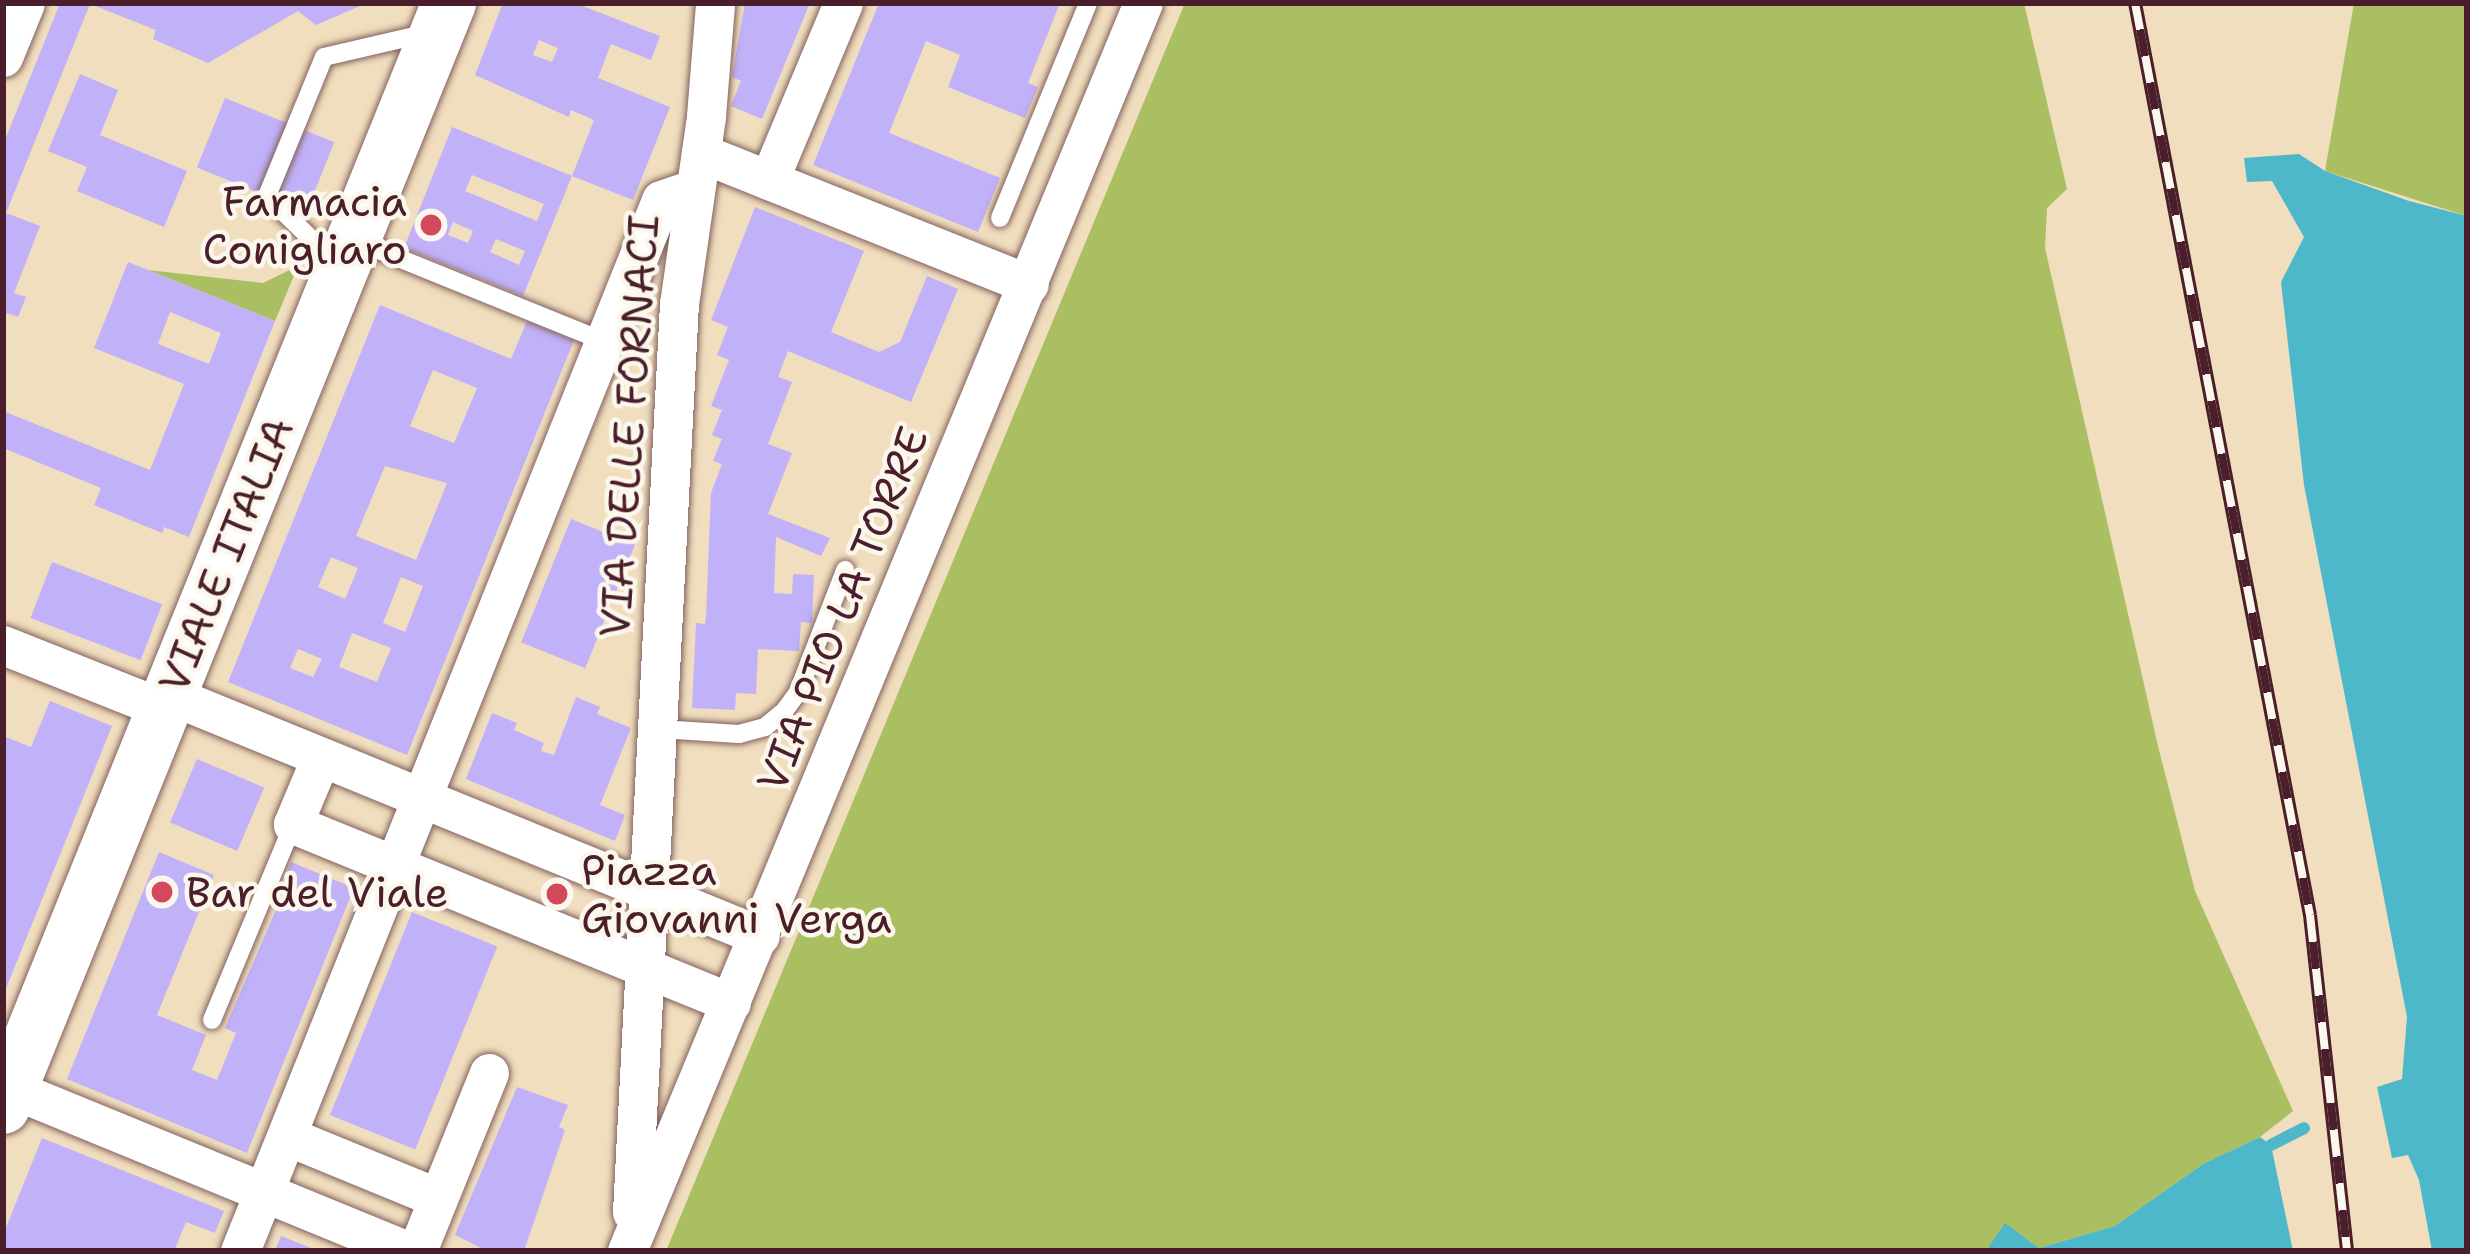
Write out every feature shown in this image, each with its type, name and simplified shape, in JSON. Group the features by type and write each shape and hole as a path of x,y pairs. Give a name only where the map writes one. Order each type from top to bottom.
{"main road":[{"name":"VIALE ITALIA","path":"7,1098 443,17"}],"street":[{"path":"3,57 25,3"},
{"name":"VIA DELLE FORNACI","path":"629,1248 653,874 679,304 716,3"},
{"path":"769,180 843,3"},
{"name":"VIA PIO LA TORRE","path":"629,1248 1143,3"},
{"path":"240,1251 661,200 697,171 769,180 1028,284"},
{"path":"3,645 321,757 430,783 653,874 760,936"},
{"path":"321,757 293,824 389,883 646,969 731,1003"},
{"path":"417,1251 489,1073"},
{"path":"7,1098 264,1192 408,1251"},
{"path":"287,1136 438,1198"}],"lane":[{"path":"1000,218 1088,3"},
{"path":"443,17 324,57 267,196 347,254 604,342"},
{"path":"659,729 739,734 765,727 798,692 845,570"},
{"path":"212,1021 293,824"}],"green space":[{"path":"1185,3 2024,3 2067,189 2047,208 2045,248 2158,746 2195,891 2293,1111 2260,1137 2203,1164 2115,1226 2039,1248 2006,1224 1986,1251 666,1251"},
{"path":"2354,3 2467,3 2467,216 2325,171"},
{"path":"298,266 275,321 148,270 263,283"}],"water":[{"path":"2299,154 2325,171 2467,216 2467,1251 2432,1251 2419,1180 2408,1155 2392,1158 2377,1087 2402,1079 2407,1017 2304,485 2281,282 2304,237 2272,181 2247,182 2244,158"},
{"path":"2260,1137 2271,1145 2293,1251 1986,1251 2005,1223 2039,1248 2115,1226 2203,1164"}],"building":[{"path":"60,3 367,3 316,25 298,11 208,63 153,39 156,30 90,4 6,213 40,226 14,293 26,297 18,317 7,313 3,321 3,145"},
{"path":"503,3 575,3 660,36 651,60 611,44 598,78 670,107 633,200 572,176 594,120 571,110 569,117 475,75","holes":["539,40 558,48 552,62 533,55"]},
{"path":"745,3 810,3 762,119 731,106 741,81 732,77"},
{"path":"879,3 1060,3 1028,83 1038,87 1025,118 948,87 960,55 926,41 889,133 1000,178 978,232 813,165"},
{"path":"80,74 118,90 100,135 187,171 164,227 77,191 87,167 48,151"},
{"path":"225,98 334,142 306,212 197,168"},
{"path":"452,127 572,176 523,296 404,248","holes":["472,175 544,204 537,221 465,191","453,222 473,231 468,243 448,235","496,239 525,251 519,265 490,252"]},
{"path":"755,207 864,251 831,332 879,352 900,342 927,276 958,289 911,402 788,351 778,377 792,382 768,444 792,453 768,514 830,538 821,556 776,537 774,593 792,594 793,574 814,575 812,623 801,622 799,651 758,649 756,694 736,693 735,710 692,708 696,623 705,624 706,616 711,493 722,464 713,461 722,439 712,435 722,410 711,406 729,360 717,355 728,327 711,320"},
{"path":"128,262 275,321 189,537 164,527 162,533 94,505 101,488 3,448 3,411 150,470 184,384 94,348","holes":["170,312 221,333 209,364 158,344"]},
{"path":"380,305 511,359 527,321 574,340 407,755 228,682","holes":["433,370 477,388 454,443 410,426","385,466 447,483 416,560 356,536","331,557 358,568 345,599 318,587","401,577 423,586 405,632 383,623","352,633 391,648 377,682 339,667","298,649 322,659 313,677 290,668"]},
{"path":"571,519 635,545 585,668 521,642"},
{"path":"52,562 162,604 141,660 30,618"},
{"path":"576,697 600,707 597,714 631,728 600,805 625,815 615,841 466,779 492,713 517,723 514,730 544,743 541,751 554,755"},
{"path":"50,701 112,726 3,996 3,736 31,747"},
{"path":"197,759 264,788 237,851 170,823"},
{"path":"159,852 214,875 157,1015 206,1035 192,1070 217,1080 236,1033 225,1028 286,887 282,886 291,862 354,888 247,1153 67,1079"},
{"path":"412,912 497,946 415,1150 330,1115"},
{"path":"517,1087 568,1105 559,1127 565,1130 524,1251 487,1251 455,1235"},
{"path":"42,1138 224,1211 215,1233 186,1222 174,1251 3,1251 3,1235"},
{"path":"281,1236 296,1242 318,1251 275,1251"}],"waterway":[{"path":"2271,1145 2304,1128"}],"railway":[{"path":"2135,3 2310,915 2347,1251"}],"place":[{"name":"Farmacia Conigliaro","path":"431,225"},
{"name":"Bar del Viale","path":"162,892"},
{"name":"Piazza Giovanni Verga","path":"557,894"}]}
